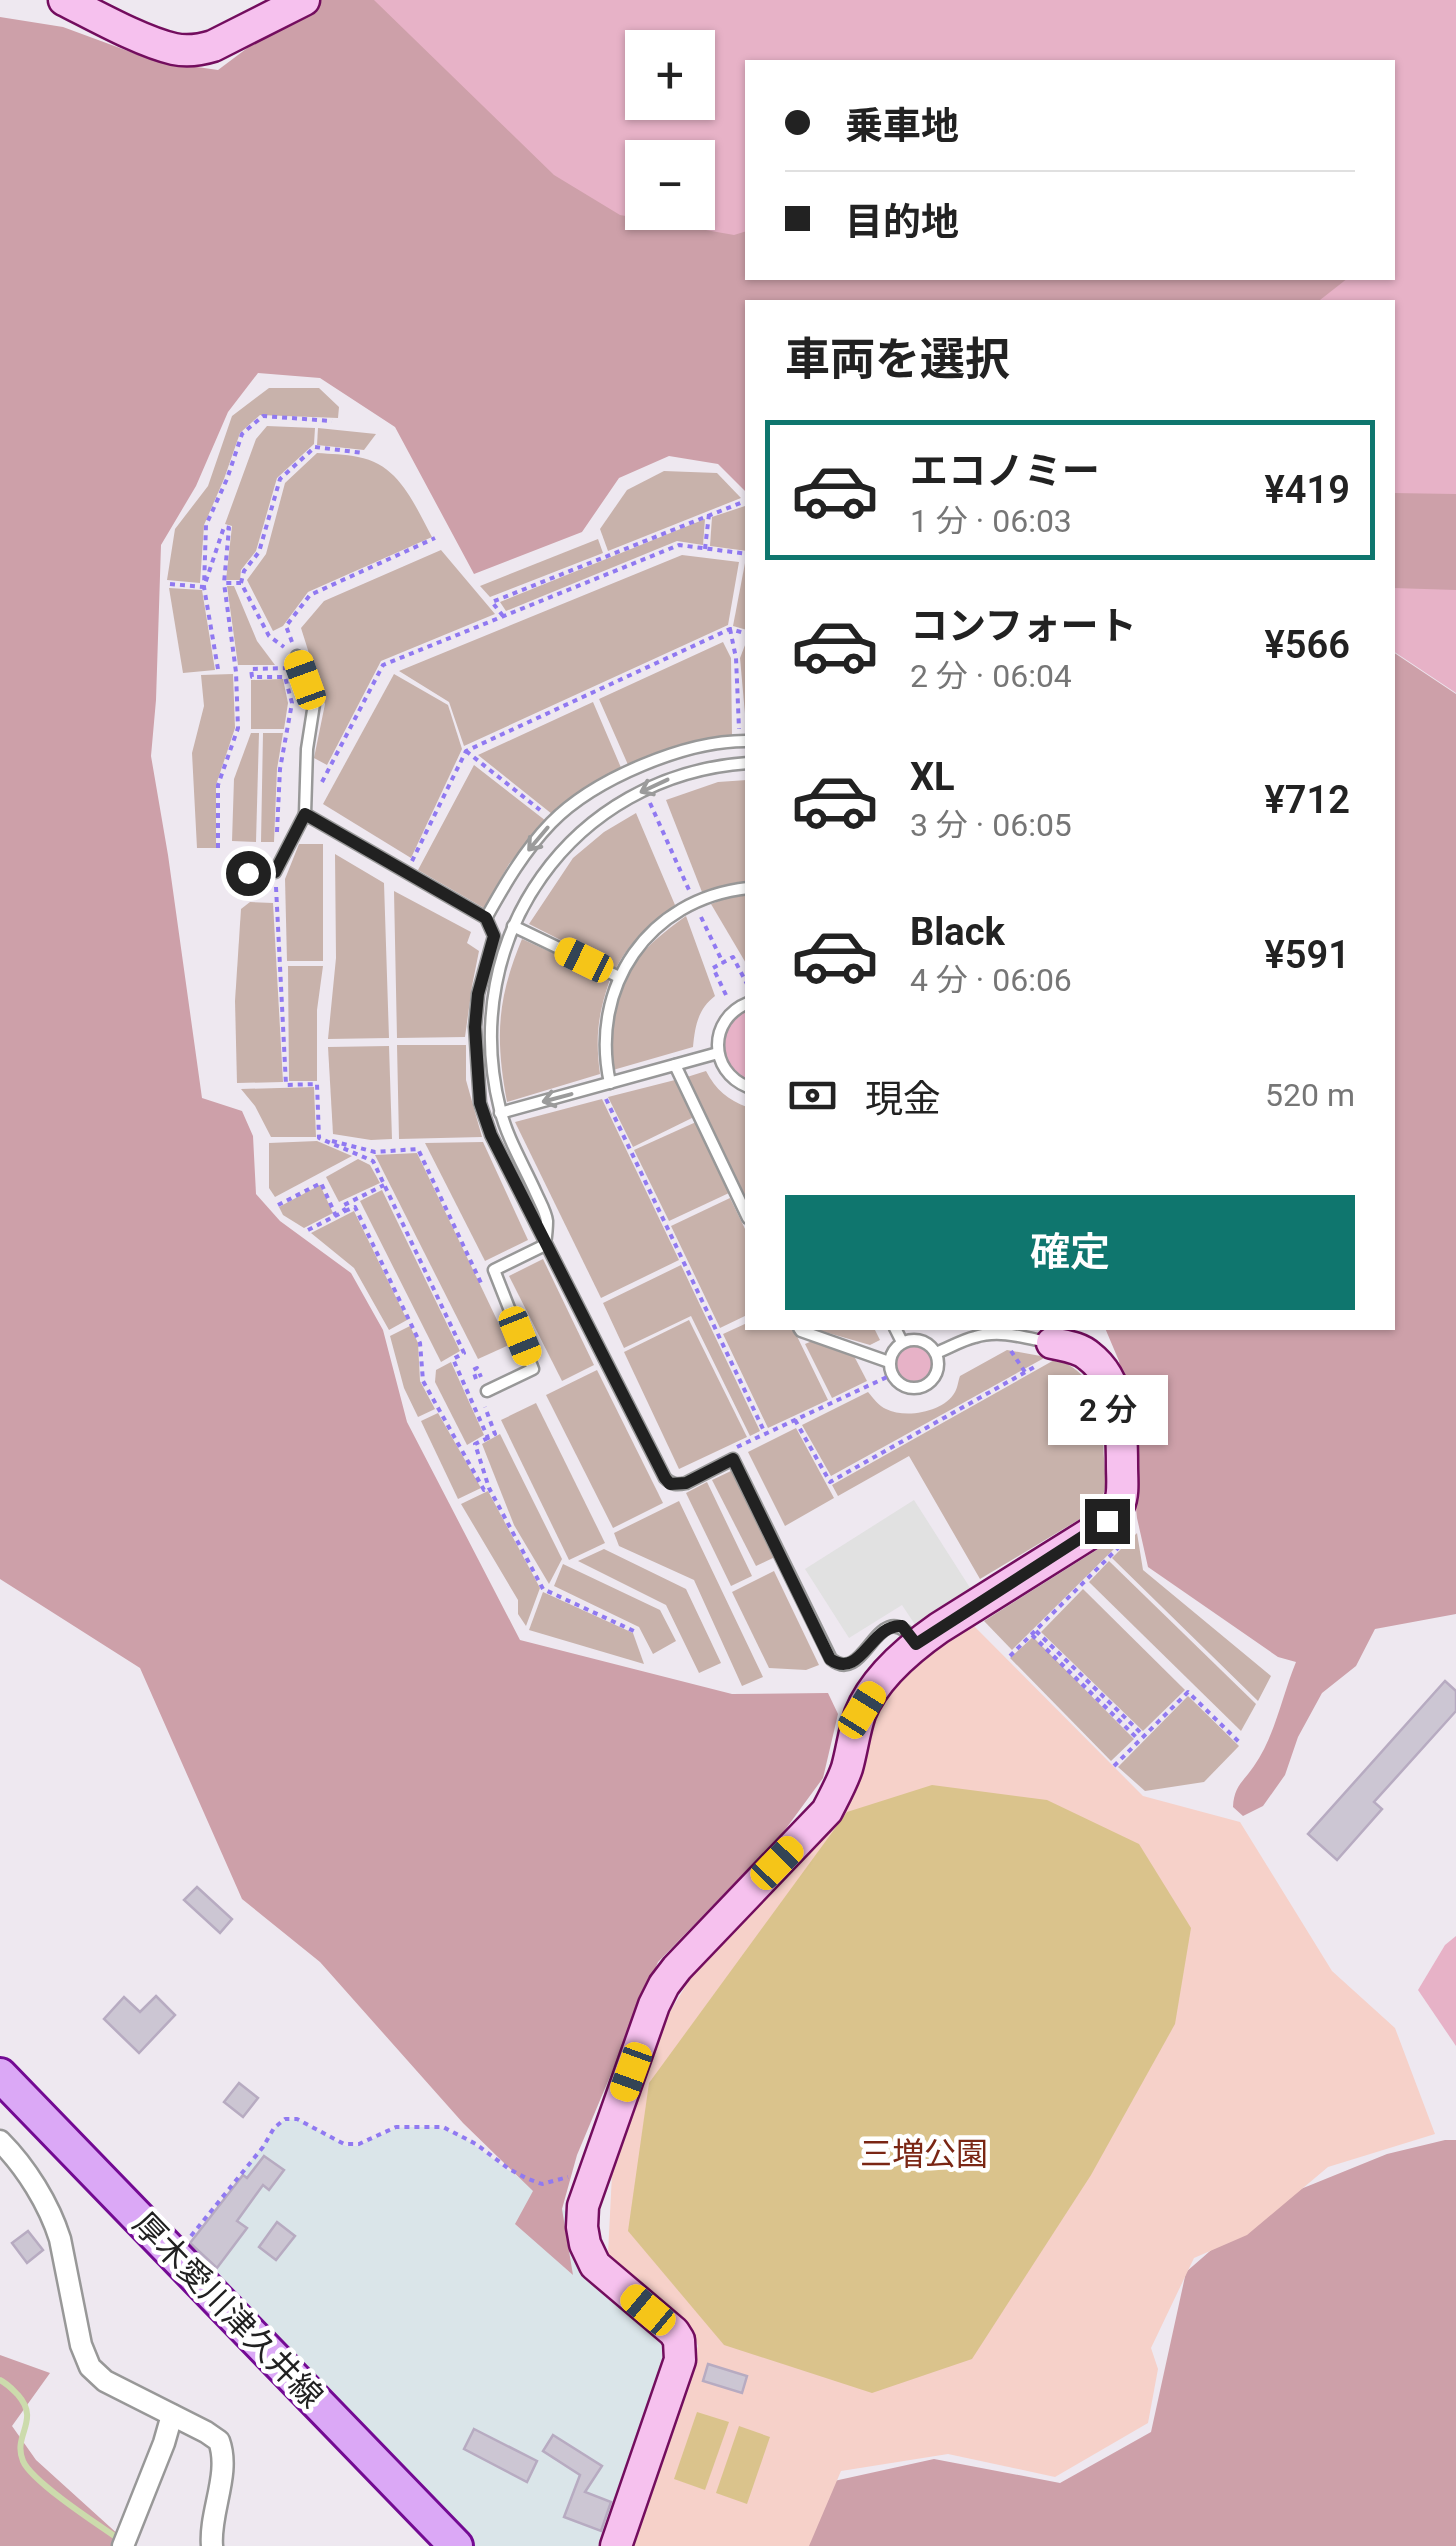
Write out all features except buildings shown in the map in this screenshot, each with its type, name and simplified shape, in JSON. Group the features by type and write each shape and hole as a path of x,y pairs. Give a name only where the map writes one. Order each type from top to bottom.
{"main road":[{"name":"厚木愛川津久井線","path":"0,2075 456,2546"}],"street":[{"path":"64,0 160,45 188,51 213,46 304,0"},
{"path":"616,2546 681,2350 674,2332 595,2265 585,2244 583,2206 654,2006 677,1968 827,1811 840,1788 862,1710 878,1684 916,1644 1097,1529 1120,1503 1122,1439 1116,1396 1100,1366 1071,1345"},
{"path":"0,2141 55,2224 80,2345 90,2367 105,2381 214,2437 221,2446 212,2546"},
{"path":"124,2546 172,2415"}],"lane":[{"path":"248,873 275,872 305,814 307,749 314,704 296,656"},
{"path":"486,918 514,868 553,821 590,792 688,749 744,741"},
{"path":"545,1245 547,1218 500,1113 495,1086 492,1014 496,978 513,926 540,877 590,823 644,790 687,772 745,763"},
{"path":"305,814 486,918 494,936 478,994 475,1027 480,1103 491,1135 545,1245 665,1478 670,1484 686,1483 733,1459 830,1659 837,1664 855,1660 887,1627 894,1625 902,1626 916,1644"},
{"path":"605,1085 604,1033 610,1004 634,952 654,930 694,901 745,888"},
{"path":"513,926 620,977"},
{"path":"745,1005 724,1020 717,1042 722,1066 745,1085"},
{"path":"500,1113 718,1053"},
{"path":"675,1065 745,1212"},
{"path":"483,1393 534,1368 494,1270 545,1245"},
{"path":"801,1330 890,1368 900,1384 912,1388 924,1386 934,1378 938,1366 936,1353 923,1341 902,1342 892,1350 890,1368"},
{"path":"896,1330 902,1342"},
{"path":"923,1341 927,1330"},
{"path":"936,1353 988,1334 1071,1345"}],"path":[{"path":"218,669 204,587 206,526 242,434 263,416 332,421"},
{"path":"296,656 269,636 241,582 244,571 259,552 280,479 315,448 363,453"},
{"path":"503,616 492,602 743,502"},
{"path":"706,549 709,514"},
{"path":"204,587 224,528 230,528 224,583 236,672 238,728 218,785 218,848"},
{"path":"296,656 286,626 310,595 436,538"},
{"path":"305,814 383,665 679,545 745,554"},
{"path":"224,583 241,582"},
{"path":"170,584 204,587"},
{"path":"730,630 744,741"},
{"path":"385,860 392,850 412,861 466,750 730,630 745,633"},
{"path":"276,844 280,769 292,704 285,676 252,676 251,669 288,668 296,656"},
{"path":"466,750 553,821"},
{"path":"644,790 722,963"},
{"path":"275,872 286,1085 317,1084 319,1138"},
{"path":"726,995 713,968 732,957 745,980"},
{"path":"605,1085 766,1433"},
{"path":"319,1138 373,1161 464,1353 452,1359 488,1438"},
{"path":"319,1138 375,1152 418,1150 483,1287"},
{"path":"278,1204 321,1182 336,1216"},
{"path":"345,1212 342,1206 384,1184"},
{"path":"308,1230 355,1206 420,1343 423,1382 484,1490 489,1488"},
{"path":"795,1420 830,1482 1071,1345"},
{"path":"733,1459 729,1450 795,1420 890,1368"},
{"path":"483,1393 494,1434 475,1444 489,1488 543,1589 636,1632"},
{"path":"1010,1656 1130,1536 1121,1528"},
{"path":"1034,1633 1142,1738"},
{"path":"1114,1766 1188,1692 1240,1744"},
{"path":"176,2255 274,2128 286,2119 297,2119 344,2144 359,2144 396,2126 442,2127 476,2144 509,2170 542,2184 569,2176 576,2168"}],"shaded area":[{"path":"311,0 374,0 554,175 625,216 625,230 706,230 734,235 745,232 745,280 1345,280 1320,300 745,300 745,491 718,464 669,456 619,478 582,532 474,574 395,427 320,378 258,373 228,412 196,486 161,545 151,756 202,1098 242,1111 253,1136 256,1194 280,1221 351,1273 383,1330 407,1422 520,1640 732,1694 828,1693 838,1714 823,1778 782,1834 658,1962 577,2155 562,2209 573,2275 515,2224 533,2191 463,2123 320,1962 242,1899 140,1668 0,1579 0,17 63,27 155,61 218,70"},
{"path":"360,0 1456,0 1456,693 1395,652 1395,300 745,300 428,281"},
{"path":"269,388 319,388 339,407 338,418 260,415 240,433 204,525 200,583 167,580 175,529 208,486 232,416"},
{"path":"267,426 315,428 314,444 277,478 256,551 241,570 240,580 226,580 232,526 225,524 256,439"},
{"path":"318,428 376,434 364,450 317,445"},
{"path":"317,453 358,457 384,468 404,487 432,537 308,592 283,626 273,631 247,580 266,554 285,483"},
{"path":"664,471 717,473 741,498 608,551 600,529 627,490"},
{"path":"1395,493 1456,494 1456,590 1395,588"},
{"path":"745,506 745,551 710,546 712,517"},
{"path":"705,519 703,545 677,541 506,611 500,602"},
{"path":"598,539 603,553 490,597 480,586"},
{"path":"441,550 495,614 381,661 327,765 314,758 325,704 301,628 324,601"},
{"path":"682,555 739,562 728,625 464,746 449,702 399,671"},
{"path":"745,563 745,629 733,626"},
{"path":"227,586 234,586 257,641 275,665 238,665"},
{"path":"169,588 202,590 215,670 183,673"},
{"path":"723,642 731,658 732,736 680,748 629,767 599,699"},
{"path":"745,645 745,714 740,658"},
{"path":"1395,653 1456,694 1456,1614 1375,1629 1356,1666 1322,1693 1298,1737 1285,1775 1263,1806 1243,1816 1233,1807 1235,1794 1267,1742 1296,1662 1278,1657 1148,1567 1137,1518 1119,1361 1106,1330 1395,1330"},
{"path":"233,674 235,728 216,785 216,848 197,848 192,753 204,706 201,675"},
{"path":"394,674 448,705 462,749 411,858 323,804"},
{"path":"283,679 288,703 284,729 251,729 251,680"},
{"path":"593,702 622,770 586,789 552,814 478,755"},
{"path":"251,733 259,733 256,842 232,841 234,779"},
{"path":"263,733 283,733 277,769 274,842 261,842"},
{"path":"474,765 546,821 509,864 484,908 418,870"},
{"path":"745,780 745,882 702,892 666,800 718,782"},
{"path":"636,813 675,905 642,933 616,968 529,924 573,858 604,832"},
{"path":"299,844 323,844 323,961 287,961 285,879"},
{"path":"335,854 384,883 389,1038 328,1039 336,958"},
{"path":"394,891 471,932 467,943 479,951 465,1037 397,1038"},
{"path":"745,895 745,962 711,904"},
{"path":"250,902 273,903 283,1082 237,1083 235,1001 241,909"},
{"path":"686,916 715,996 698,1019 693,1047 613,1070 614,1020 624,981 647,948"},
{"path":"522,939 610,979 599,1026 600,1074 507,1102 501,1019 507,981"},
{"path":"288,966 323,966 317,1010 317,1081 289,1081"},
{"path":"745,1009 745,1080 724,1056 724,1034 736,1015"},
{"path":"397,1045 466,1045 466,1080 482,1137 399,1139"},
{"path":"389,1046 392,1139 333,1134 328,1047"},
{"path":"706,1071 723,1094 745,1106 745,1202 687,1077"},
{"path":"675,1080 694,1117 633,1147 608,1097"},
{"path":"314,1087 316,1137 271,1137 241,1089"},
{"path":"602,1099 679,1260 601,1298 515,1122"},
{"path":"696,1122 729,1193 669,1221 634,1150"},
{"path":"317,1141 352,1156 275,1197 269,1188 269,1143"},
{"path":"483,1142 528,1240 485,1261 425,1143"},
{"path":"417,1153 509,1345 478,1359 375,1155"},
{"path":"358,1159 370,1165 380,1183 339,1202 326,1177"},
{"path":"320,1185 333,1213 304,1228 283,1215 279,1207"},
{"path":"382,1190 460,1351 441,1362 360,1201"},
{"path":"730,1198 745,1229 745,1316 720,1328 671,1226"},
{"path":"354,1211 407,1320 389,1330 354,1268 311,1233"},
{"path":"543,1259 594,1365 562,1381 509,1276"},
{"path":"681,1265 760,1431 750,1436 691,1316 624,1348 603,1303"},
{"path":"689,1320 747,1437 679,1469 624,1352"},
{"path":"745,1324 745,1330 794,1330 828,1400 768,1428 723,1334"},
{"path":"410,1326 418,1343 420,1381 435,1409 418,1417 404,1388 390,1336"},
{"path":"818,1330 875,1330 880,1340 870,1345"},
{"path":"812,1341 853,1354 867,1381 832,1398 805,1344"},
{"path":"914,1346 926,1352 932,1364 926,1376 914,1382 902,1376 896,1364 902,1352"},
{"path":"1007,1350 1046,1357 831,1476 802,1425 868,1392 881,1406 894,1412 934,1409 950,1399 960,1376"},
{"path":"1056,1359 1071,1366 1091,1386 1100,1412 1105,1485 1095,1510 980,1579 909,1456 838,1496 832,1485"},
{"path":"451,1362 484,1435 467,1445 435,1382 436,1370"},
{"path":"597,1370 663,1503 613,1528 546,1395"},
{"path":"536,1403 605,1543 569,1560 501,1420"},
{"path":"438,1413 481,1488 458,1499 421,1421"},
{"path":"796,1428 834,1498 785,1526 748,1452"},
{"path":"500,1434 562,1559 549,1584 514,1525 482,1444"},
{"path":"733,1470 777,1556 756,1566 712,1480"},
{"path":"707,1482 752,1576 731,1586 686,1493"},
{"path":"488,1491 540,1588 526,1626 518,1614 518,1600 461,1504"},
{"path":"914,1500 974,1594 918,1629 902,1605 849,1638 805,1569"},
{"path":"679,1501 763,1677 742,1686 694,1580 619,1546 614,1533"},
{"path":"1137,1533 1143,1570 1271,1676 1258,1701 1112,1558"},
{"path":"1114,1539 1119,1544 1012,1650 984,1621"},
{"path":"604,1549 686,1589 721,1663 699,1673 666,1605 578,1561"},
{"path":"1109,1561 1256,1704 1241,1731 1089,1582"},
{"path":"563,1564 660,1610 676,1641 653,1654 639,1627 554,1586"},
{"path":"774,1571 819,1665 806,1670 769,1668 732,1592"},
{"path":"1083,1589 1185,1690 1143,1731 1041,1632"},
{"path":"543,1592 633,1633 644,1664 529,1630"},
{"path":"1033,1637 1134,1739 1111,1761 1010,1658"},
{"path":"1188,1696 1239,1746 1204,1782 1145,1791 1118,1767"},
{"path":"1456,1936 1456,2046 1418,1990 1445,1945"},
{"path":"297,2119 346,2146 358,2146 396,2128 434,2127 460,2135 572,2216 667,2338 673,2358 608,2546 475,2546 188,2248 276,2127 283,2121"},
{"path":"1456,2140 1456,2546 802,2546 825,2483 934,2459 1060,2483 1151,2432 1186,2272 1264,2204 1387,2154"},
{"path":"0,2355 50,2373 12,2426 36,2460 131,2546 0,2546"}],"green space":[{"name":"三増公園","path":"972,1624 1143,1796 1240,1822 1332,1971 1395,2028 1435,2134 1328,2167 1247,2235 1194,2258 1151,2348 1158,2369 1148,2423 1055,2477 948,2454 841,2471 809,2546 625,2546 698,2346 687,2322 608,2254 612,2174 659,2030 691,1977 810,1850 876,1707 931,1643"},
{"path":"932,1785 1047,1800 1139,1844 1191,1928 1175,2024 1091,2175 972,2359 872,2393 724,2345 628,2231 649,2083 847,1812"},
{"path":"697,2412 729,2422 705,2490 674,2479"},
{"path":"739,2426 770,2437 747,2504 716,2493"}],"waterway":[{"path":"0,2380 18,2395 27,2413 21,2452 29,2470 122,2541"}],"route":[{"path":"248,873 275,872 305,814 486,918 494,936 478,994 475,1027 480,1103 491,1135 665,1478 670,1484 686,1483 733,1459 830,1659 848,1664 887,1627 894,1625 902,1626 916,1644 1107,1521"}]}
